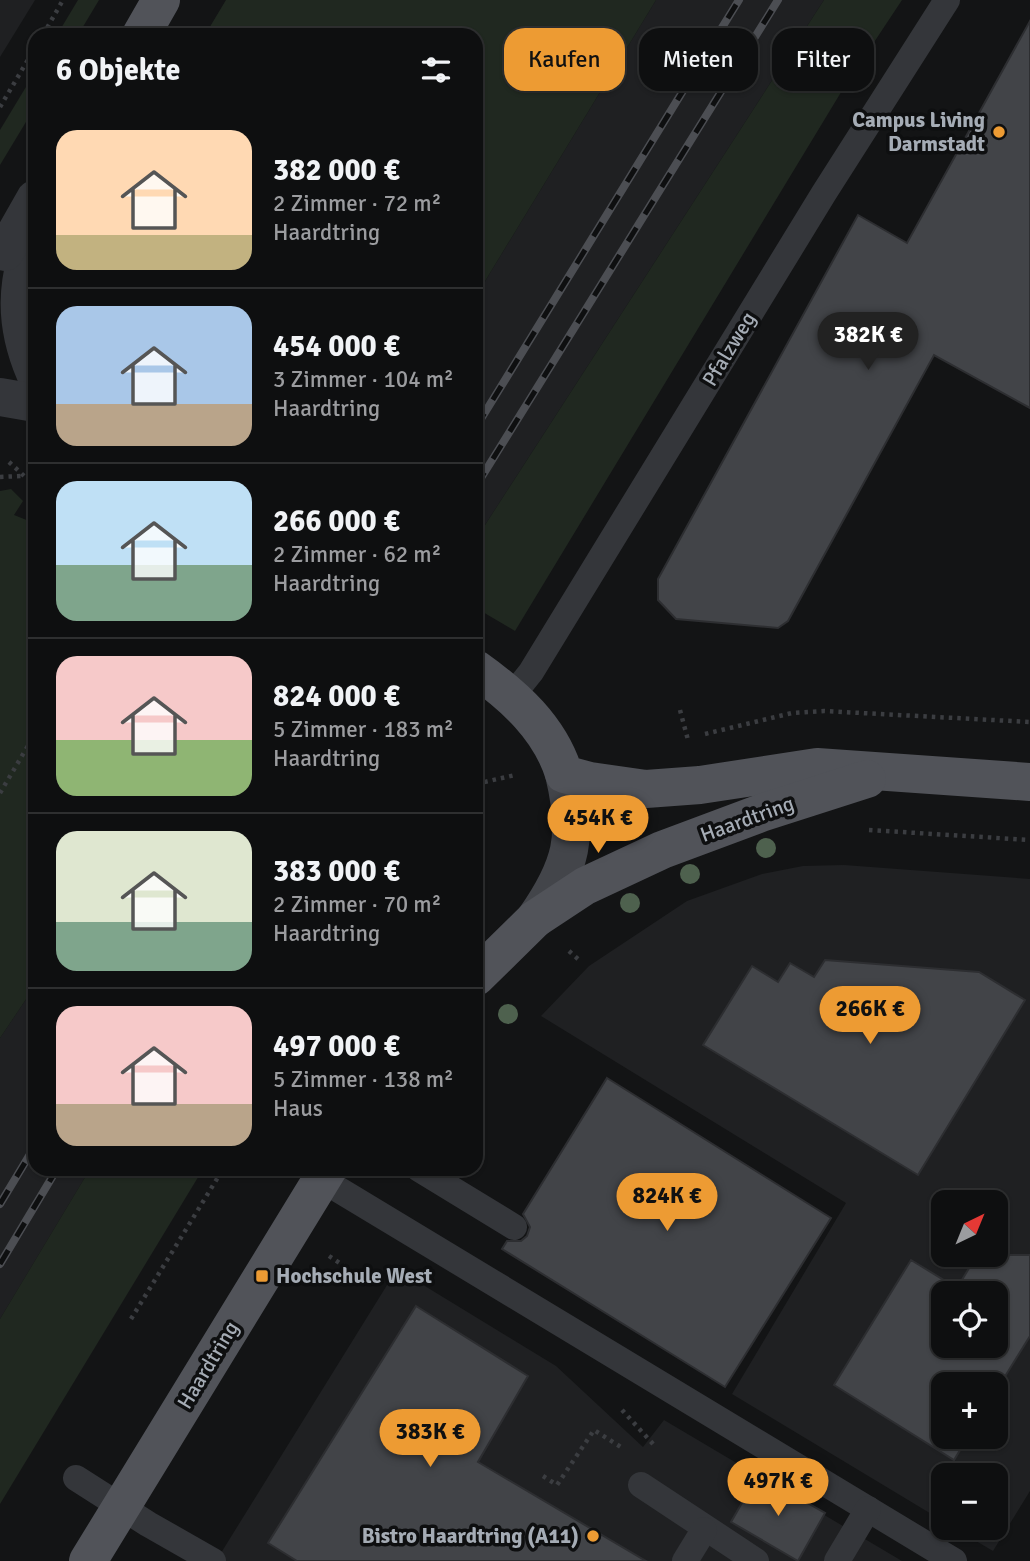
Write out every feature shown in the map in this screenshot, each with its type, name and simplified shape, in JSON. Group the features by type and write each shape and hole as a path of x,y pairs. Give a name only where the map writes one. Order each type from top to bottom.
{"main road":[{"path":"145,28 161,0"},
{"path":"483,675 511,697 544,733 564,774 573,811 573,830 561,873 551,895 535,919"},
{"name":"Haardtring","path":"564,774 590,781 646,789 700,785 817,767 1030,782"},
{"name":"Haardtring","path":"483,970 535,919 585,886 662,850 761,813 890,773"},
{"name":"Haardtring","path":"88,1561 323,1176"}],"street":[{"path":"0,264 28,212"},
{"path":"28,250 18,294 19,324 28,352"},
{"path":"0,397 28,402"}],"lane":[{"name":"Pfalzweg","path":"511,697 531,672 824,193 947,0"},
{"path":"327,1176 954,1561"},
{"path":"430,1176 514,1227"},
{"path":"76,1478 212,1561"},
{"path":"641,1485 704,1530 756,1561"},
{"path":"837,1561 868,1509"},
{"path":"685,1561 704,1530"}],"path":[{"path":"47,28 63,0"},
{"path":"0,107 28,60"},
{"path":"9,462 28,481"},
{"path":"0,477 22,476"},
{"path":"680,710 688,738 792,713 824,710 1030,722"},
{"path":"0,793 28,746"},
{"path":"867,830 1030,840"},
{"path":"568,950 579,960"},
{"path":"131,1319 219,1176"},
{"path":"328,1256 344,1266"},
{"path":"543,1476 557,1485 594,1430 628,1452"}],"shaded area":[{"path":"0,0 35,0 0,57"},
{"path":"78,0 99,0 82,28 61,28"},
{"path":"226,0 656,0 625,51 625,28 504,28 504,91 601,91 483,284 483,28 209,28"},
{"path":"656,0 824,0 806,28 772,28 772,81 483,528 483,284 601,91 625,91 625,51"},
{"path":"824,0 902,0 874,42 874,28 806,28"},
{"path":"772,81 772,91 842,91 515,631 483,612 483,528"},
{"path":"28,84 28,119 0,165 0,130"},
{"path":"11,489 23,501 14,515 28,521 28,996 0,1038 0,491"},
{"path":"844,865 1030,879 1030,1491 1008,1527 1008,1463 931,1463 931,1514 732,1394 846,1203 541,1016 589,966 687,901 762,874 803,866"},
{"path":"28,996 28,1176 86,1176 0,1319 0,1038"},
{"path":"86,1176 199,1176 0,1504 0,1319"},
{"path":"397,1269 556,1366 643,1447 664,1420 902,1561 216,1561"},
{"path":"974,1540 1000,1540 993,1551"}],"building":[{"path":"1030,21 1030,408 934,355 788,621 778,628 676,619 658,600 658,579 858,215 907,243"},
{"path":"825,960 979,972 1025,1000 918,1175 703,1045 752,966 778,982 790,963 814,977"},
{"path":"607,1078 831,1218 725,1387 502,1249 507,1241 521,1241 527,1236 530,1227 523,1214"},
{"path":"1008,1255 1030,1255 1030,1336 1008,1372 931,1372 931,1446 834,1385 911,1260 946,1281 931,1281 931,1358 1008,1358 1008,1281 961,1281 970,1267 1008,1267"},
{"path":"416,1306 528,1376 478,1462 646,1561 297,1561 268,1543"},
{"path":"936,1449 961,1449 954,1460"},
{"path":"758,1475 825,1513 798,1561 731,1522"}],"railway":[{"path":"483,416 739,0"},
{"path":"483,475 778,0"},
{"path":"0,1204 28,1158"},
{"path":"0,1264 53,1176"}],"place":[{"name":"Campus Living Darmstadt","path":"999,132"},
{"name":"Hochschule West","path":"262,1276"},
{"name":"Bistro Haardtring (A11)","path":"593,1536"}]}
